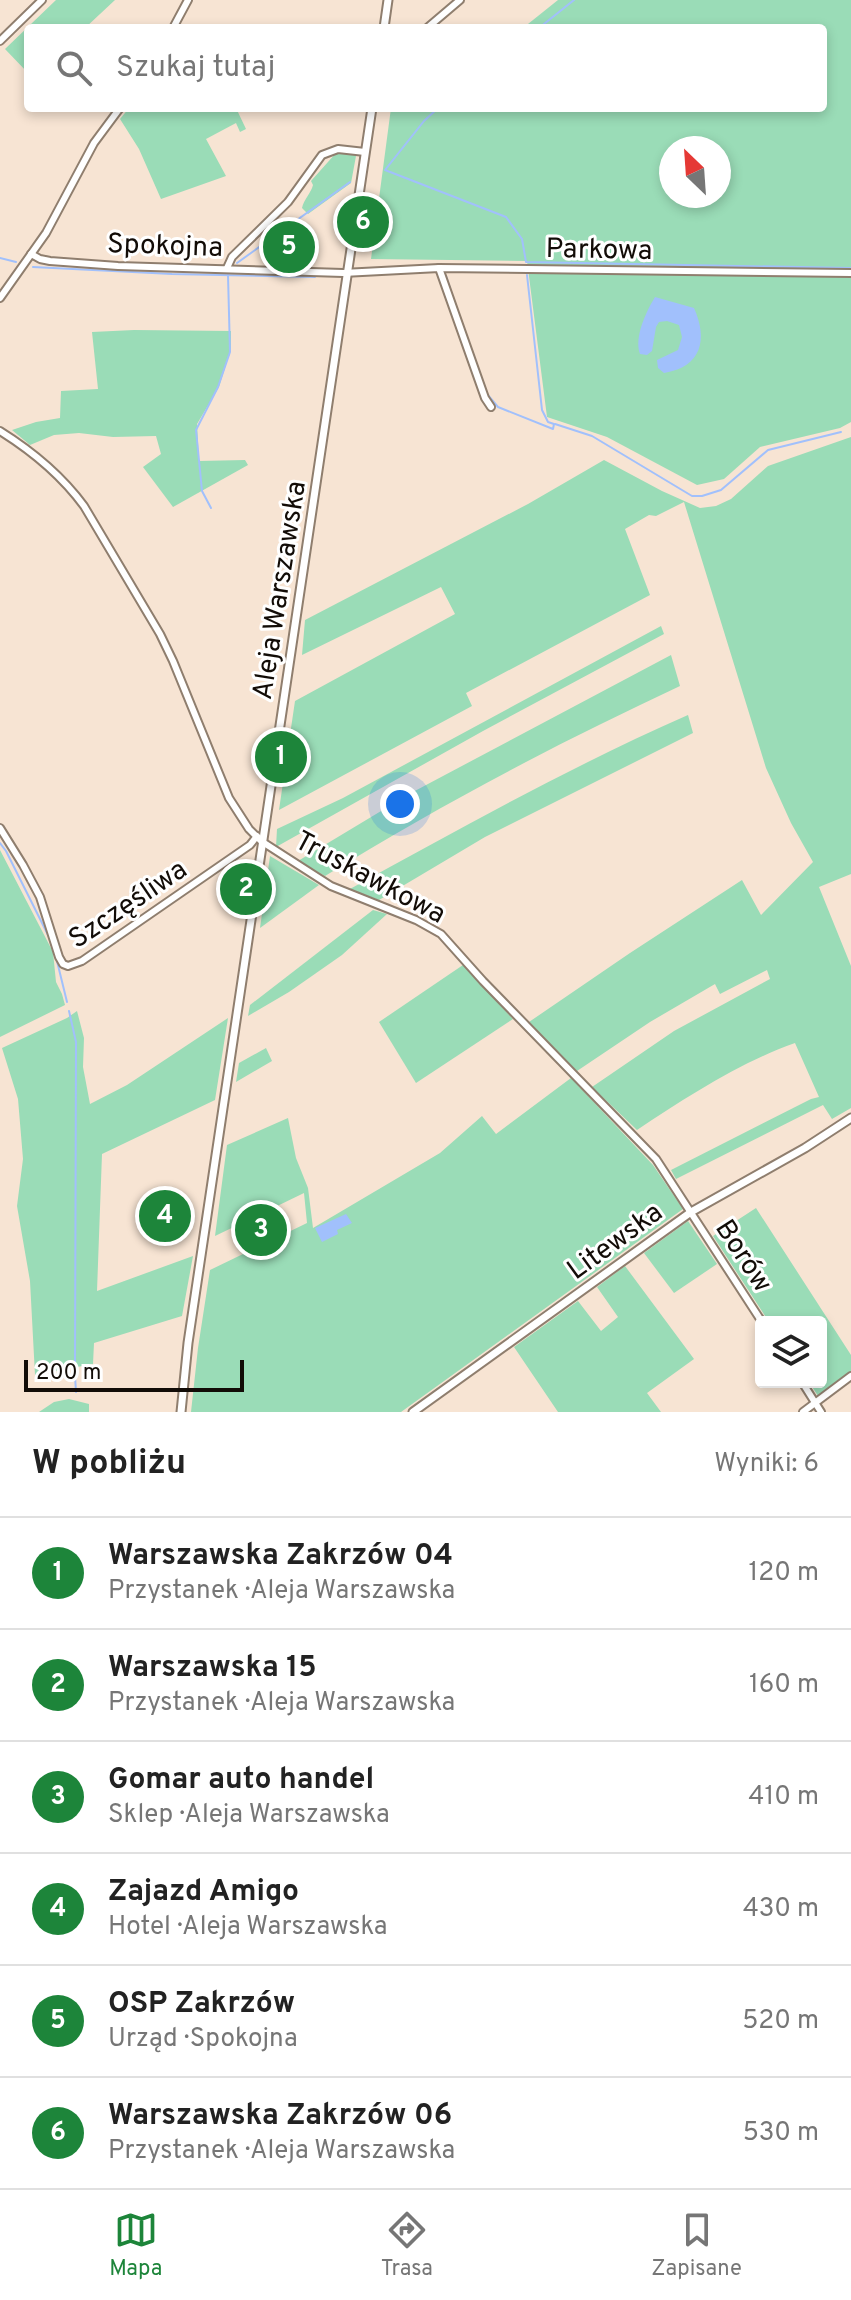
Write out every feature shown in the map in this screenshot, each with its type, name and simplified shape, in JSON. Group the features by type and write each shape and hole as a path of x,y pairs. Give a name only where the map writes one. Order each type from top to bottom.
{"street":[{"path":"0,41 42,0"},
{"path":"175,24 188,0"},
{"path":"385,24 388,0"},
{"path":"432,24 460,0"},
{"path":"0,298 56,215 94,143 117,112"},
{"name":"Aleja Warszawska","path":"181,1412 259,839 371,112"},
{"path":"227,268 232,257 288,202 322,155 338,149 365,152"},
{"name":"Spokojna","path":"31,254 50,261 118,266 347,272"},
{"path":"439,268 485,398 491,407"},
{"name":"Parkowa","path":"347,272 439,268 851,273"},
{"name":"Truskawkowa","path":"0,431 53,471 84,506 160,634 229,798 249,829 259,839 331,886 416,920 441,934 656,1159 691,1212"},
{"name":"Szczęśliwa","path":"0,828 40,897 59,957 68,966 82,961 259,839"},
{"name":"Litewska","path":"413,1412 691,1212 805,1148 851,1118"},
{"name":"Borów","path":"691,1212 758,1316"},
{"path":"803,1412 851,1376"},
{"path":"806,1388 821,1412"}],"green space":[{"path":"56,0 115,0 89,24 31,24"},
{"path":"558,0 851,0 851,422 840,428 760,447 724,479 697,485 607,437 547,417 527,261 371,259 390,112 827,112 827,24 528,24"},
{"path":"24,31 24,69 5,49"},
{"path":"126,112 238,112 246,129 240,132 236,123 206,139 226,176 161,199 139,149 120,119"},
{"path":"336,153 353,153 356,156 351,183 308,214 302,208 313,185 311,181"},
{"path":"231,331 231,349 219,387 197,424 199,461 245,460 248,465 173,507 143,467 161,454 156,436 113,437 79,433 54,435 30,445 12,430 60,418 61,391 98,389 92,332"},
{"path":"851,437 851,874 819,887 851,966 851,1108 832,1119 823,1105 676,1179 671,1170 819,1097 795,1043 694,1093 637,1130 592,1087 674,1031 770,979 767,970 720,994 715,984 650,1022 577,1071 529,1022 742,880 761,915 813,862 766,768 684,502 656,516 649,515 625,529 650,595 466,693 472,706 279,810 295,701 455,614 441,587 302,655 305,620 528,504 604,460 700,508 716,506 731,499 768,466"},
{"path":"661,626 664,634 276,847 277,829 343,798"},
{"path":"671,655 680,686 500,776 325,876 298,861 411,793"},
{"path":"688,715 693,733 485,837 379,900 350,889 559,776"},
{"path":"0,850 53,952 56,982 65,1005 0,1037"},
{"path":"270,856 319,885 260,928"},
{"path":"373,910 387,914 342,955 248,1016 250,1005"},
{"path":"463,965 513,1019 416,1083 379,1022"},
{"path":"77,1011 84,1038 83,1067 90,1104 127,1085 228,1018 215,1100 102,1154 97,1291 193,1256 182,1316 94,1343 93,1364 35,1375 30,1281 17,1206 23,1159 18,1099 2,1048"},
{"path":"266,1048 272,1061 236,1082 239,1063"},
{"path":"571,1078 653,1165 683,1209 401,1412 191,1412 210,1270 307,1223 304,1193 215,1236 227,1145 288,1118 296,1158 308,1188 313,1228 440,1153 482,1116 496,1134"},
{"path":"756,1208 826,1316 765,1316 713,1236"},
{"path":"688,1221 717,1264 674,1293 644,1253"},
{"path":"625,1266 694,1359 647,1393 661,1412 558,1412 514,1347 578,1301 601,1331 618,1317 597,1287"},
{"path":"827,1318 851,1355 851,1372 818,1396 813,1388 827,1388"},
{"path":"69,1399 89,1404 89,1412 39,1412 54,1402"}],"water":[{"path":"655,297 694,308 701,330 701,341 694,358 677,370 664,373 658,368 657,360 678,350 682,337 679,325 659,322 652,351 647,355 640,354 642,325"},
{"path":"346,1214 352,1223 322,1242 315,1228"}],"waterway":[{"path":"544,24 574,0"},
{"path":"434,112 385,170 506,217 522,239 526,262 851,268"},
{"path":"237,263 350,182"},
{"path":"0,258 16,262"},
{"path":"33,267 315,277"},
{"path":"211,508 202,491 196,430 218,387 230,352 228,275"},
{"path":"487,394 498,407 553,429 554,424 548,422 542,410 527,275"},
{"path":"446,276 458,313"},
{"path":"555,424 592,436 692,496 721,490 768,450 841,432"},
{"path":"0,843 52,943"},
{"path":"56,957 67,1002"},
{"path":"69,1011 76,1042 75,1369"},
{"path":"75,1376 76,1392"}],"place":[{"name":"Warszawska Zakrzów 06","path":"363,222"},
{"name":"OSP Zakrzów","path":"289,247"},
{"name":"Warszawska Zakrzów 04","path":"281,757"},
{"name":"Warszawska 15","path":"246,889"},
{"name":"Zajazd Amigo","path":"165,1216"},
{"name":"Gomar auto handel","path":"261,1230"}]}
